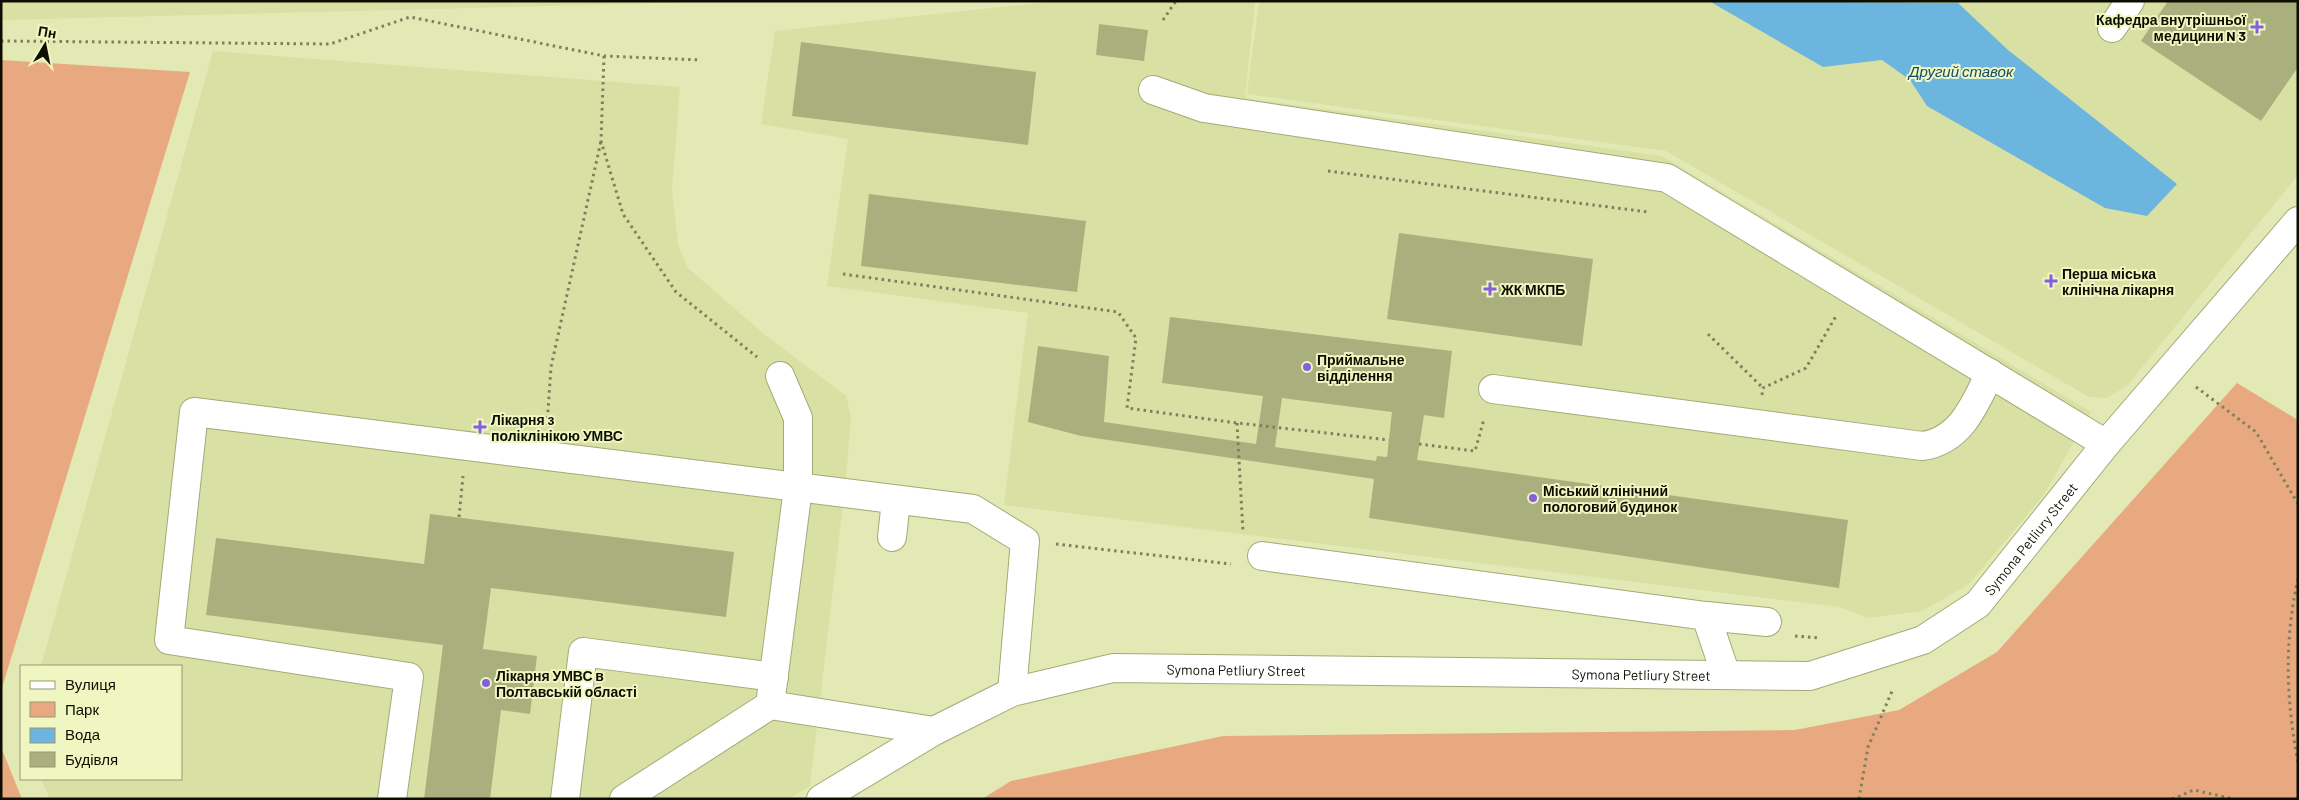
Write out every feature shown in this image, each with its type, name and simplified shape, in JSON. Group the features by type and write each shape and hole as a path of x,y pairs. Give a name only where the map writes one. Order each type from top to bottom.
{"street":[{"path":"2112,28 2130,1"},
{"path":"1153,90 1204,108 1667,178 2106,444"},
{"name":"Symona Petliury Street","path":"821,799 934,731 1012,692 1113,668 1810,676 1923,640 1978,604 2106,444 2298,221"},
{"path":"1493,389 1922,446 1943,441 1958,430 1975,403 1990,373"},
{"path":"770,705 798,488 798,418 780,376"},
{"path":"392,799 409,677 169,640 194,412 466,444 973,510 1025,541 1012,692"},
{"path":"892,537 896,500"},
{"path":"1262,556 1706,616 1766,622"},
{"path":"1706,616 1726,675"},
{"path":"565,799 584,652 774,677"},
{"path":"624,799 770,705 934,731"}],"path":[{"path":"1163,20 1176,1"},
{"path":"1,42 330,44 410,17 604,56 701,60"},
{"path":"545,454 551,367 601,141 604,56"},
{"path":"601,141 623,214 676,292 780,376"},
{"path":"1328,171 1648,212"},
{"path":"844,274 1118,312 1136,338 1127,408 1237,423 1389,440"},
{"path":"1763,388 1806,368 1851,289"},
{"path":"1708,334 1763,388"},
{"path":"2172,368 2256,432 2298,504"},
{"path":"1755,424 1763,388"},
{"path":"1419,444 1475,451 1493,389"},
{"path":"1237,423 1241,494"},
{"path":"459,518 466,444"},
{"path":"1050,544 1235,564"},
{"path":"2298,579 2292,604 2287,666 2293,738 2298,762"},
{"path":"1794,636 1821,638"},
{"path":"1859,799 1868,748 1893,689"},
{"path":"2172,799 2194,790 2234,799"}],"shaded area":[{"path":"1,1 742,1 1,20"},
{"path":"1058,1 1255,1 1245,98 1662,156 2091,412 2043,496 1968,585 1922,611 1868,618 1840,607 1004,505 1028,313 827,286 848,139 761,124 775,31"},
{"name":"Перша міська клінічна лікарня","path":"1259,1 2298,1 2298,175 2127,386 2106,398 2089,397 1666,151 1247,94"},
{"name":"Лікарня з поліклінікою УМВС","path":"213,51 680,87 672,191 678,245 688,268 765,335 846,396 851,417 846,478 810,786 788,799 50,799 41,780 182,780 182,665 41,665"}],"green space":[{"path":"1,60 190,72 1,691"},
{"path":"2237,383 2298,420 2298,799 982,799 1011,781 1223,736 1795,730 1899,710 1997,652"},
{"path":"1,747 22,799 1,799"}],"water":[{"name":"Другий ставок","path":"1709,1 1958,3 2008,50 2177,184 2147,216 2105,208 1927,106 1910,80 1882,60 1823,67"}],"building":[{"path":"2168,1 2298,1 2298,67 2261,121 2141,41"},
{"path":"1099,24 1148,30 1144,61 1096,55"},
{"path":"801,42 1036,72 1028,145 792,116"},
{"path":"869,194 1086,221 1077,292 861,266"},
{"name":"ЖК МКПБ","path":"1399,233 1593,259 1582,346 1387,319"},
{"path":"1170,317 1452,351 1444,418 1424,415 1417,460 1848,520 1839,588 1369,518 1374,479 1081,436 1028,422 1038,346 1109,356 1104,422 1256,444 1263,396 1162,383","holes":["1282,398 1392,412 1387,457 1377,456 1376,461 1275,447"]},
{"name":"Лікарня УМВС в Полтавській області","path":"430,514 734,552 726,617 491,588 483,649 537,656 530,714 501,710 490,799 424,799 443,645 206,615 216,538 424,564"}],"place":[{"name":"Кафедра внутрішньої медицини N 3","path":"2257,27"},
{"name":"Перша міська клінічна лікарня","path":"2051,281"},
{"name":"ЖК МКПБ","path":"1490,289"},
{"name":"Приймальне відділення","path":"1307,367"},
{"name":"Лікарня з поліклінікою УМВС","path":"480,427"},
{"name":"Міський клінічний пологовий будинок","path":"1533,498"},
{"name":"Лікарня УМВС в Полтавській області","path":"486,683"}]}
